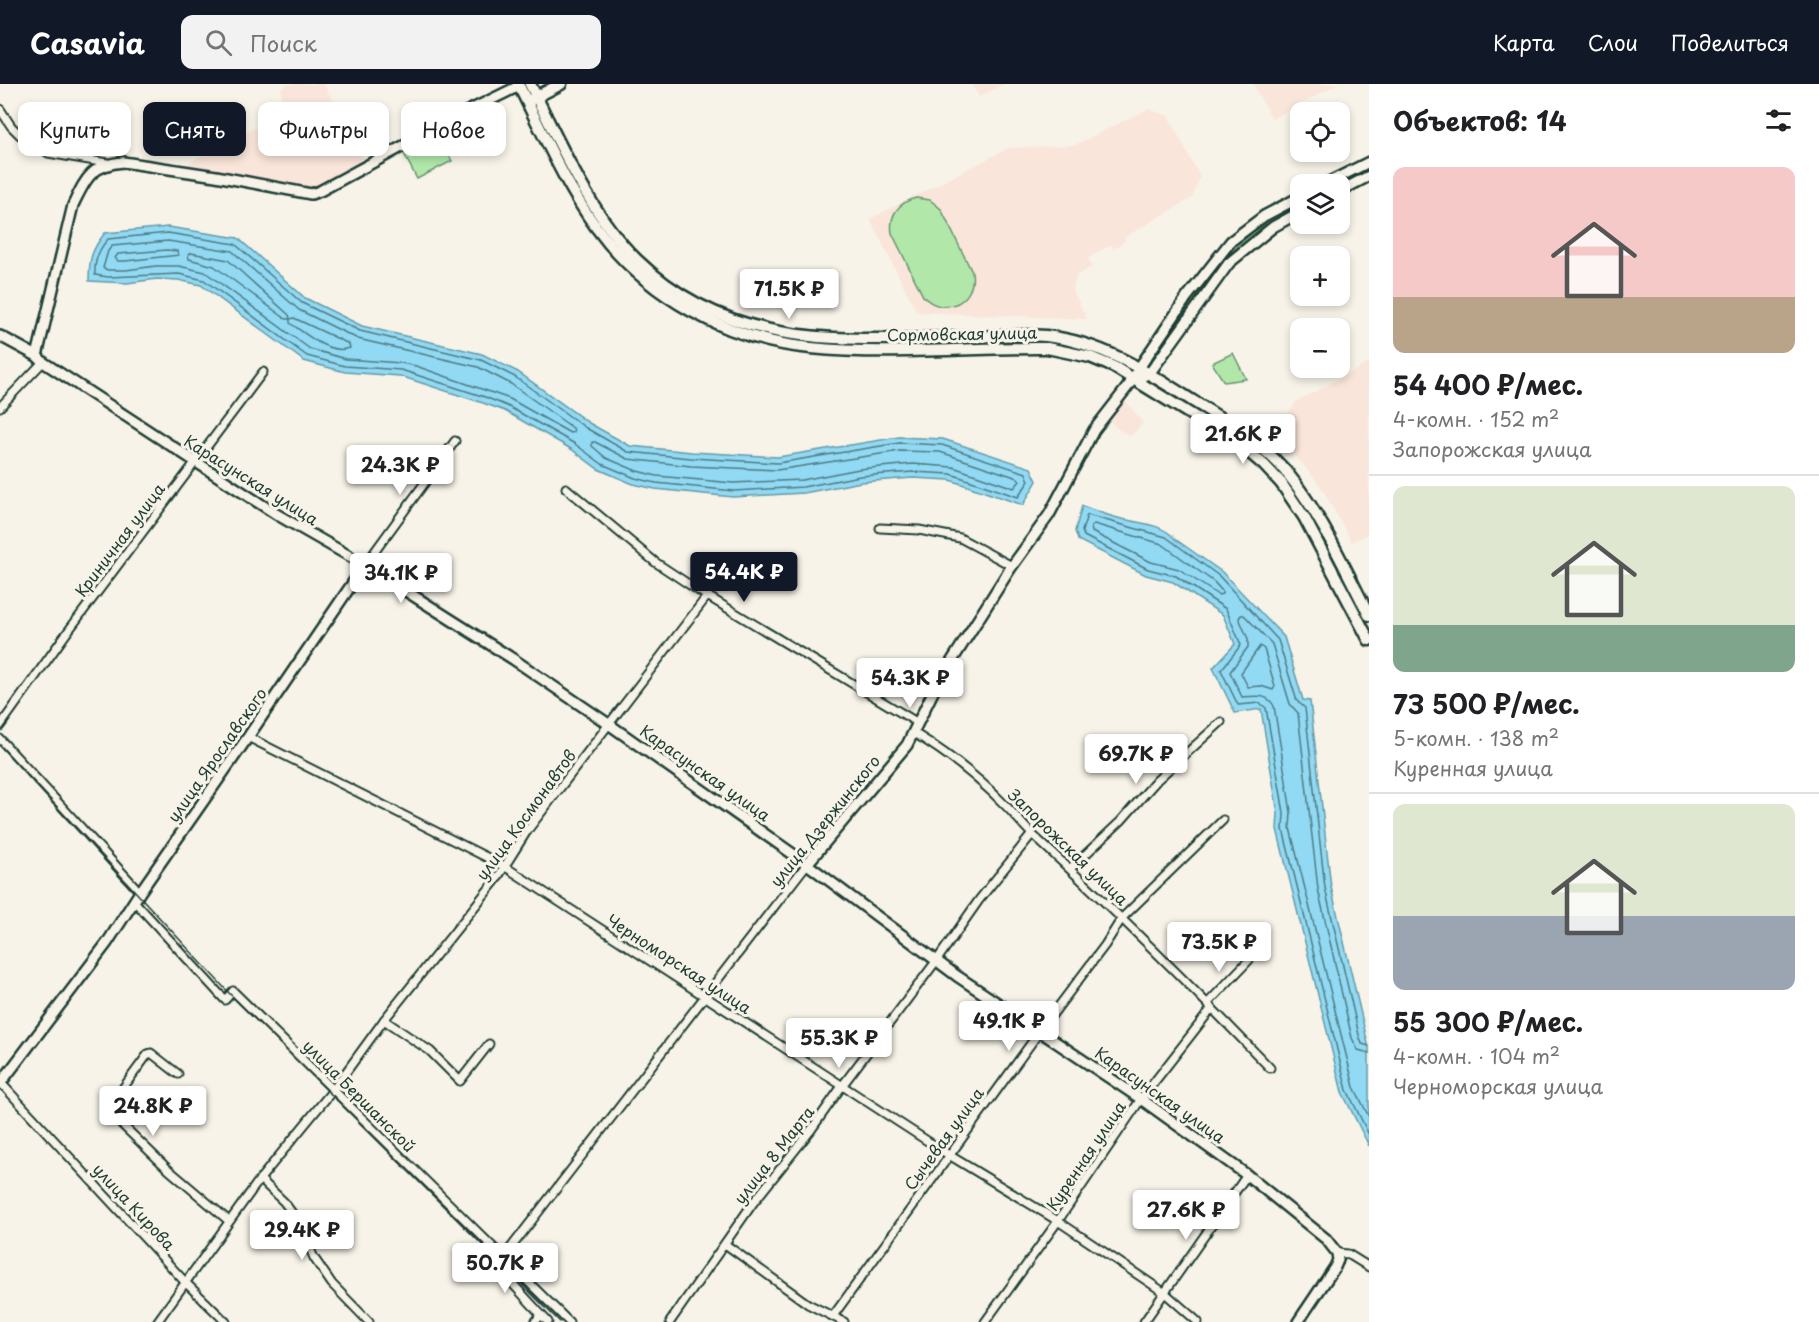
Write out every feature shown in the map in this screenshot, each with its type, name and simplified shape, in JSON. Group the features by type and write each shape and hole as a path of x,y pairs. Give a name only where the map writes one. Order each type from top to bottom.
{"main road":[{"path":"532,99 561,84"},
{"name":"Сормовская улица","path":"523,85 532,99 571,187 595,226 626,263 647,283 675,302 711,321 742,333 807,342 902,351 1047,348 1099,360 1134,379 1244,448 1264,465 1281,483 1304,517 1369,640"},
{"name":"Сормовская улица","path":"807,342 1043,336 1095,347 1149,374 1228,423 1271,456 1288,474 1312,508 1369,615"},
{"path":"1333,572 1344,566"}],"street":[{"path":"0,407 40,359 73,205 88,178 99,167 123,162 216,176 311,194 468,111 523,85"},
{"path":"0,109 20,135 48,153 107,164"},
{"path":"1345,174 1369,162"},
{"path":"1350,186 1369,176"},
{"name":"улица Дзержинского","path":"503,1258 807,864 907,745 936,687 1012,566 1049,515 1094,430 1134,379 1138,368 1218,255 1249,226 1290,203"},
{"path":"1277,210 1283,221"},
{"path":"1134,379 1149,374 1229,263 1290,217"},
{"name":"Карасунская улица","path":"0,336 40,359 276,514 364,565 513,659 807,864 938,960 1141,1099 1247,1175 1326,1239 1337,1253 1348,1254 1369,1266"},
{"name":"Криничная улица","path":"0,726 63,638 263,372"},
{"name":"улица Ярославского","path":"1,1083 107,943 140,891 249,737 364,565 455,441"},
{"path":"566,488 655,562 918,723"},
{"path":"880,528 919,530 960,538 1012,566"},
{"name":"улица Космонавтов","path":"157,1322 260,1179 333,1090 384,1020 496,880 527,831 708,595"},
{"path":"1071,868 1107,835 1157,780 1221,722"},
{"name":"Запорожская улица","path":"914,733 944,751 1005,805 1032,834 1122,918 1270,1068"},
{"name":"Черноморская улица","path":"249,737 504,866 949,1155 1058,1221 1165,1293 1198,1322"},
{"path":"0,739 140,891"},
{"name":"Сычевая улица","path":"833,1316 1040,1030 1106,945 1122,918 1223,820"},
{"name":"улица 8 Марта","path":"670,1322 753,1203 812,1130 980,900 1032,834"},
{"name":"улица Бершанской","path":"134,901 225,1000 233,992 569,1322"},
{"name":"Куренная улица","path":"985,1322 1058,1221 1141,1099 1210,1006 1249,960"},
{"path":"384,1020 430,1051 460,1081 489,1044"},
{"path":"178,1074 151,1053 148,1054 109,1107 109,1112 169,1170 229,1221"},
{"name":"улица Кирова","path":"1,1083 186,1283 226,1322"},
{"path":"1144,1322 1247,1175"},
{"path":"260,1179 284,1203 300,1224 314,1258 332,1284 369,1322"},
{"path":"724,1244 808,1304 844,1322"},
{"path":"1298,1322 1335,1267 1338,1260 1337,1253"},
{"path":"503,1258 498,1268 548,1322"},
{"path":"535,1322 542,1315"}],"shaded area":[{"path":"288,84 324,84 333,102 282,102 281,89"},
{"path":"972,84 1004,84 979,97"},
{"path":"1253,84 1338,84 1304,102 1290,102 1290,109 1272,119"},
{"path":"1148,109 1168,116 1200,177 1192,198 1125,237 1125,241 1114,249 1111,245 1088,258 1092,267 1077,275 1072,289 1087,319 917,312 870,219 1009,148 1075,145"},
{"path":"258,127 258,156 361,156 365,163 314,189 303,190 186,167 202,156 246,156 246,133"},
{"path":"1369,363 1369,533 1352,542 1320,485 1273,433 1297,401 1341,378 1350,378 1350,373"},
{"path":"1125,400 1143,423 1131,436 1119,430 1108,419"}],"green space":[{"path":"405,156 449,156 452,161 417,179"},
{"path":"916,198 930,200 941,209 972,272 969,292 957,304 940,306 931,303 923,296 892,233 892,220 896,210"},
{"path":"1265,224 1269,224 1235,253 1207,285 1158,354 1155,354 1158,346 1194,295 1216,269 1239,245"},
{"path":"1233,353 1246,379 1224,382 1212,363"},
{"path":"1170,392 1236,435 1272,466 1304,505 1336,562 1332,562 1290,488 1168,394"}],"water":[{"path":"168,227 238,238 305,298 362,326 482,354 518,372 589,423 630,446 778,457 899,437 943,439 1031,468 1037,481 1023,505 950,480 913,478 861,482 804,493 733,497 655,489 633,484 598,469 571,449 505,411 400,376 345,372 304,361 201,285 178,280 157,279 127,283 89,281 92,256 105,233"},
{"path":"1082,506 1114,517 1149,524 1170,534 1222,572 1284,637 1303,700 1310,701 1331,887 1369,1048 1369,1146 1342,1092 1277,829 1278,814 1261,709 1235,713 1213,668 1235,644 1223,615 1173,582 1146,575 1078,540 1075,531"}],"tram line":[{"path":"0,745 230,994 560,1322"}]}
